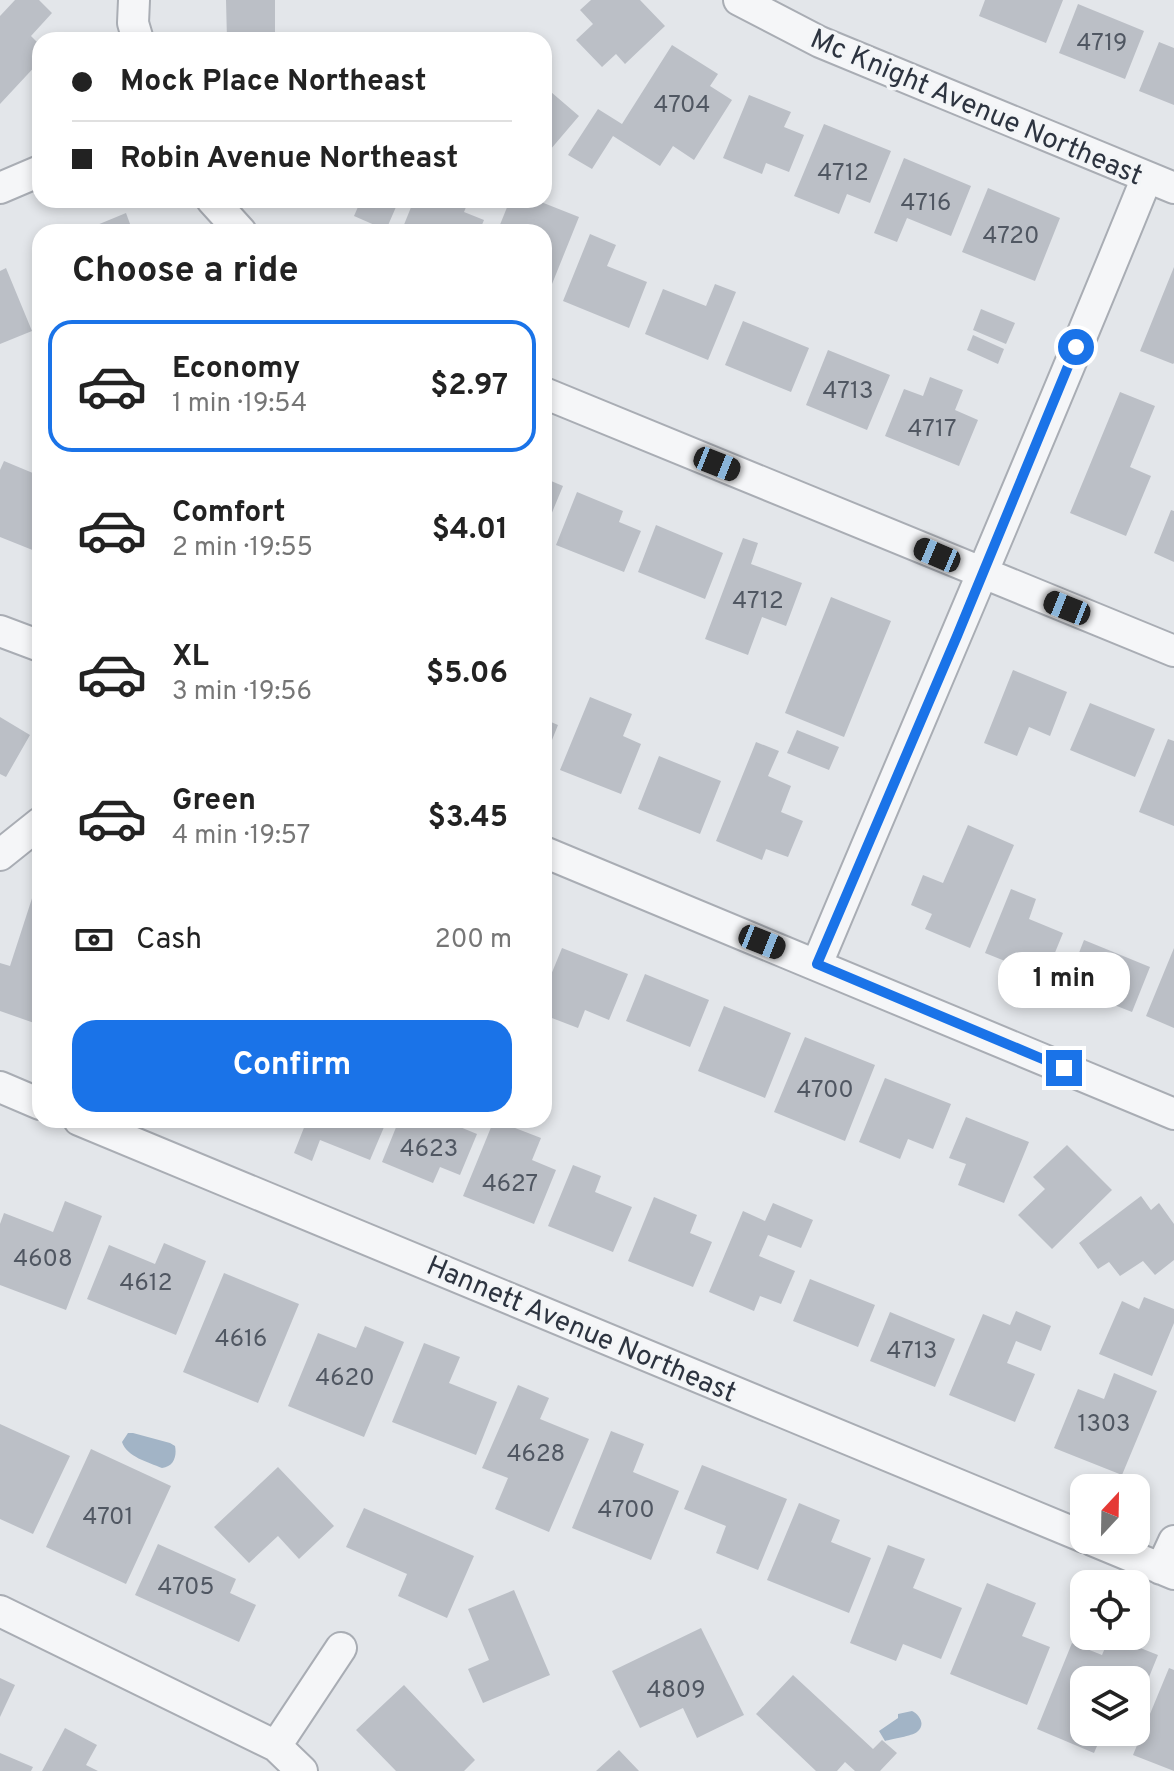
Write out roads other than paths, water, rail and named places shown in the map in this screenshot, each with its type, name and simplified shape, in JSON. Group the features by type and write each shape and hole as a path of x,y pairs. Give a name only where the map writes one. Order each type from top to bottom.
{"street":[{"path":"134,0 136,32"},
{"name":"Mc Knight Avenue Northeast","path":"739,0 820,42 1160,182"},
{"path":"0,188 32,174"},
{"path":"817,964 982,574 1160,182"},
{"path":"219,208 234,224"},
{"path":"552,396 1174,651"},
{"path":"0,631 32,643"},
{"path":"0,855 32,829"},
{"path":"552,855 1174,1114"},
{"path":"0,1087 32,1101"},
{"name":"Hannett Avenue Northeast","path":"98,1128 1070,1531"},
{"path":"1125,1554 1168,1572 1174,1541"},
{"path":"0,1611 276,1746 302,1771"},
{"path":"276,1746 341,1648"}],"water":[{"path":"128,1433 175,1446 172,1463 162,1468 133,1455 122,1442"},
{"path":"912,1711 921,1720 920,1729 911,1735 885,1741 879,1731 898,1718 898,1714"}]}
